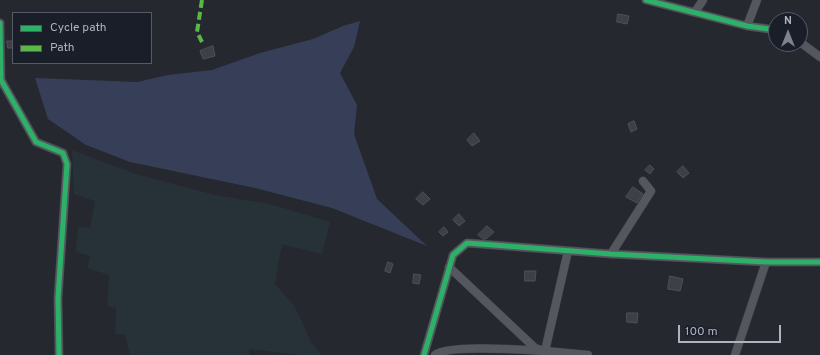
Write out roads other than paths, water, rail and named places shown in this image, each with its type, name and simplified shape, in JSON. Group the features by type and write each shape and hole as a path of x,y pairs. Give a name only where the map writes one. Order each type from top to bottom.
{"street":[{"path":"646,0 747,26 768,29"},
{"path":"695,12 703,0"},
{"path":"747,26 757,0"},
{"path":"0,23 1,80 36,142 63,153 67,164 58,298 59,355"},
{"path":"808,48 820,57"},
{"path":"611,254 650,191 643,181"},
{"path":"424,355 453,255 467,242 568,252 766,262 820,262"},
{"path":"545,353 568,252"},
{"path":"735,355 766,262"},
{"path":"449,267 535,348 545,353"},
{"path":"435,355 439,352 458,348 588,355"}],"water":[{"path":"360,21 354,47 340,73 357,105 354,134 377,199 427,246 332,208 255,188 130,162 86,145 48,119 35,78 137,82 168,75 212,70 260,53 313,39 343,26"}]}
